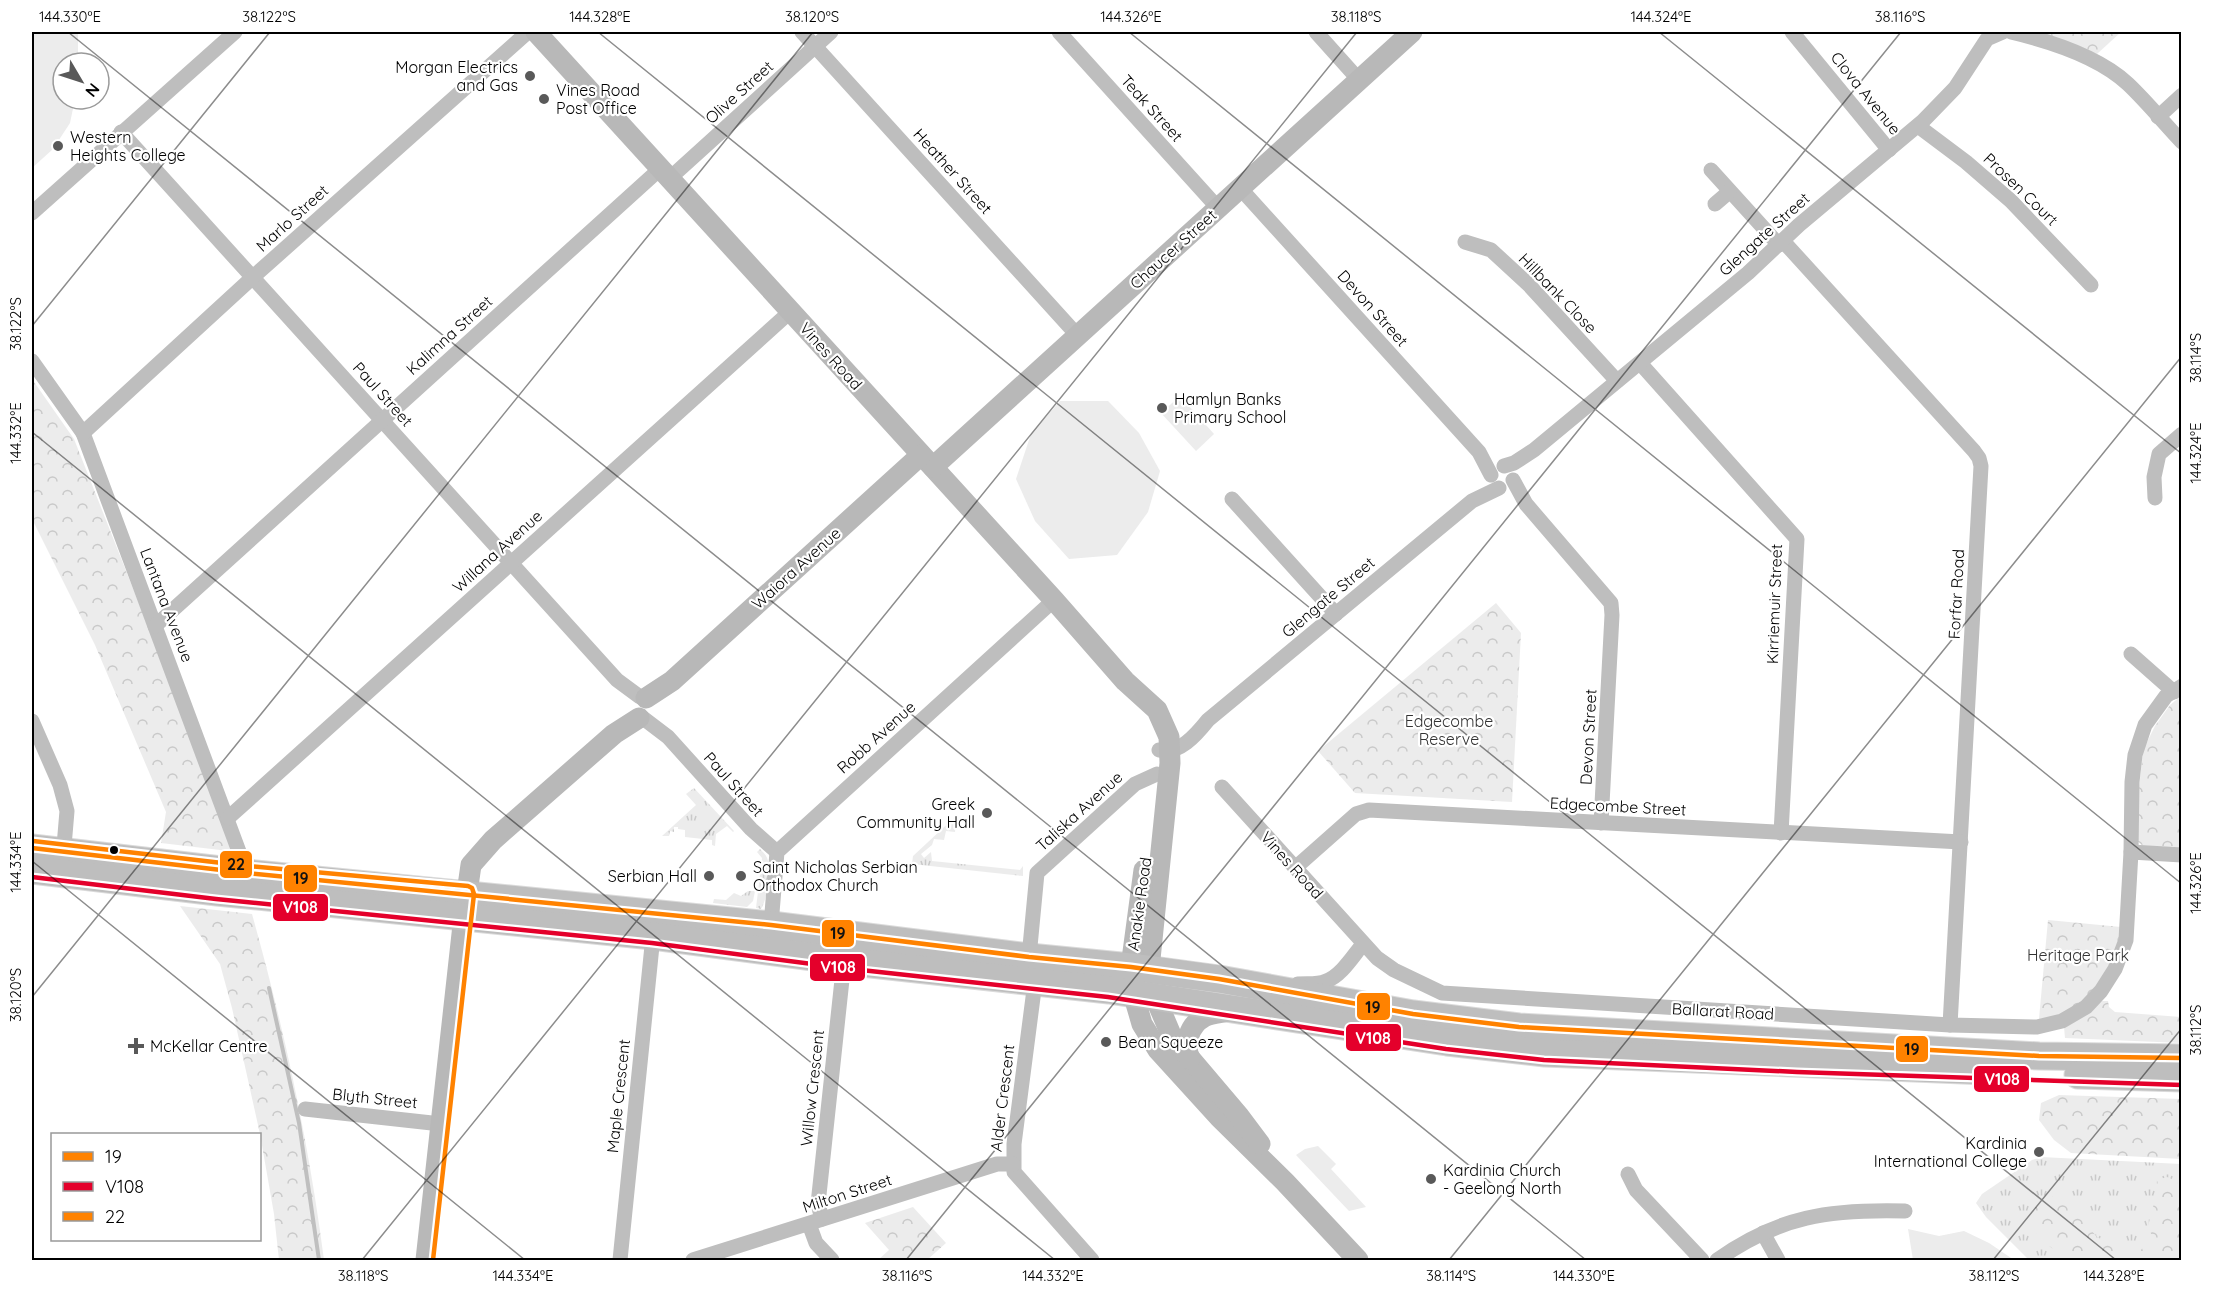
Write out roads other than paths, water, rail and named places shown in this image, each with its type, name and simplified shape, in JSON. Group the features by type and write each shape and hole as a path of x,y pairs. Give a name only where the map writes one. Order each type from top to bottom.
{"highway":[{"name":"Ballarat Road","path":"32,848 63,862 233,894 465,905 771,925 1032,970"},
{"name":"Ballarat Road","path":"32,870 63,862 247,873 465,905 653,936 844,961 1032,970 1142,981 1284,991 1413,1014 1519,1027 2039,1056 2181,1058"},
{"name":"Ballarat Road","path":"1142,981 1240,1009 1409,1037 1545,1053 1797,1065 2181,1078"}],"main road":[{"name":"Vines Road","path":"536,32 1054,600 1125,681 1157,710 1164,745"},
{"name":"Chaucer Street","path":"927,461 1078,336 1412,32"},
{"name":"Waiora Avenue","path":"426,1260 471,865 486,848 672,681 927,461"},
{"name":"Anakie Road","path":"1164,745 1157,774 1142,981 1144,1030 1158,1050 1219,1117 1285,1182 1358,1260"},
{"name":"Anakie Road","path":"1164,745 1142,981 1172,1037 1246,1125 1285,1182"},
{"path":"1190,1059 1187,1044 1196,1023 1210,1014 1240,1009"}],"street":[{"path":"32,213 235,32"},
{"name":"Marlo Street","path":"83,433 253,277 528,32"},
{"name":"Heather Street","path":"802,32 1078,336"},
{"name":"Olive Street","path":"665,173 831,32"},
{"name":"Teak Street","path":"1059,32 1218,208"},
{"path":"1316,32 1359,80"},
{"name":"Clova Avenue","path":"1792,32 1889,150"},
{"name":"Glengate Street","path":"1164,745 1208,720 1502,477 1514,463 1534,450 1640,363 1918,126 1955,88 1987,39 2002,32"},
{"path":"2011,32 2039,39 2091,60 2126,83 2181,142"},
{"path":"2158,117 2181,95"},
{"name":"Prosen Court","path":"1918,126 1966,162 2011,201 2091,285"},
{"name":"Paul Street","path":"121,132 751,829 777,852"},
{"name":"Forfar Road","path":"1711,170 1729,192 1781,243 1979,458 1981,466 1950,1025"},
{"name":"Kalimna Street","path":"155,626 382,420 665,173"},
{"name":"Devon Street","path":"1240,188 1502,477 1611,603 1601,823"},
{"path":"1715,204 1729,192"},
{"name":"Hillbank Close","path":"1465,242 1491,250 1529,285 1617,381"},
{"name":"Willana Avenue","path":"228,818 791,311"},
{"name":"Lantana Avenue","path":"32,361 83,433 247,873"},
{"name":"Kirriemuir Street","path":"1640,363 1797,539 1781,833"},
{"path":"2155,498 2154,477 2159,454 2181,434"},
{"path":"1232,499 1336,614"},
{"name":"Robb Avenue","path":"777,852 1054,600"},
{"path":"2131,654 2178,689 2166,696 2145,725 2135,755 2132,782 2131,852 2181,855"},
{"path":"32,721 60,784 67,811 63,862"},
{"name":"Taliska Avenue","path":"1032,970 1037,873 1135,784 1157,774"},
{"name":"Vines Road","path":"1222,787 1363,944 1389,967"},
{"name":"Edgecombe Street","path":"1295,868 1353,817 1365,811 1961,842"},
{"path":"771,925 777,852"},
{"name":"Ballarat Road","path":"1389,967 1438,992 1450,995 1950,1025 2037,1027 2062,1021 2080,1011 2095,998 2115,969 2126,940 2131,852"},
{"name":"Maple Crescent","path":"620,1260 653,936"},
{"path":"1284,991 1299,984 1315,984 1329,980 1341,970 1363,944"},
{"name":"Willow Crescent","path":"832,1260 816,1242 816,1221 844,961"},
{"name":"Alder Crescent","path":"1032,970 1014,1144 1014,1172 1092,1260"},
{"name":"Blyth Street","path":"305,1109 441,1124"},
{"name":"Milton Street","path":"693,1260 997,1164 1013,1164"},
{"path":"1628,1174 1636,1190 1702,1260"},
{"path":"1717,1260 1763,1233 1807,1217 1840,1211 1905,1210"},
{"path":"1763,1233 1778,1260"}],"waterway":[{"path":"269,988 299,1123 319,1260"}],"place":[{"name":"Morgan Electrics and Gas","path":"530,76"},
{"name":"Vines Road Post Office","path":"544,99"},
{"name":"Western Heights College","path":"58,146"},
{"name":"Hamlyn Banks Primary School","path":"1162,408"},
{"name":"Greek Community Hall","path":"987,813"},
{"name":"Serbian Hall","path":"709,876"},
{"name":"Saint Nicholas Serbian Orthodox Church","path":"741,876"},
{"name":"Bean Squeeze","path":"1106,1042"},
{"name":"McKellar Centre","path":"136,1046"},
{"name":"Kardinia International College","path":"2039,1152"},
{"name":"Kardinia Church - Geelong North","path":"1431,1179"}],"park label":[{"name":"Edgecombe Reserve","path":"1449,730"},
{"name":"Heritage Park","path":"2078,955"}]}
